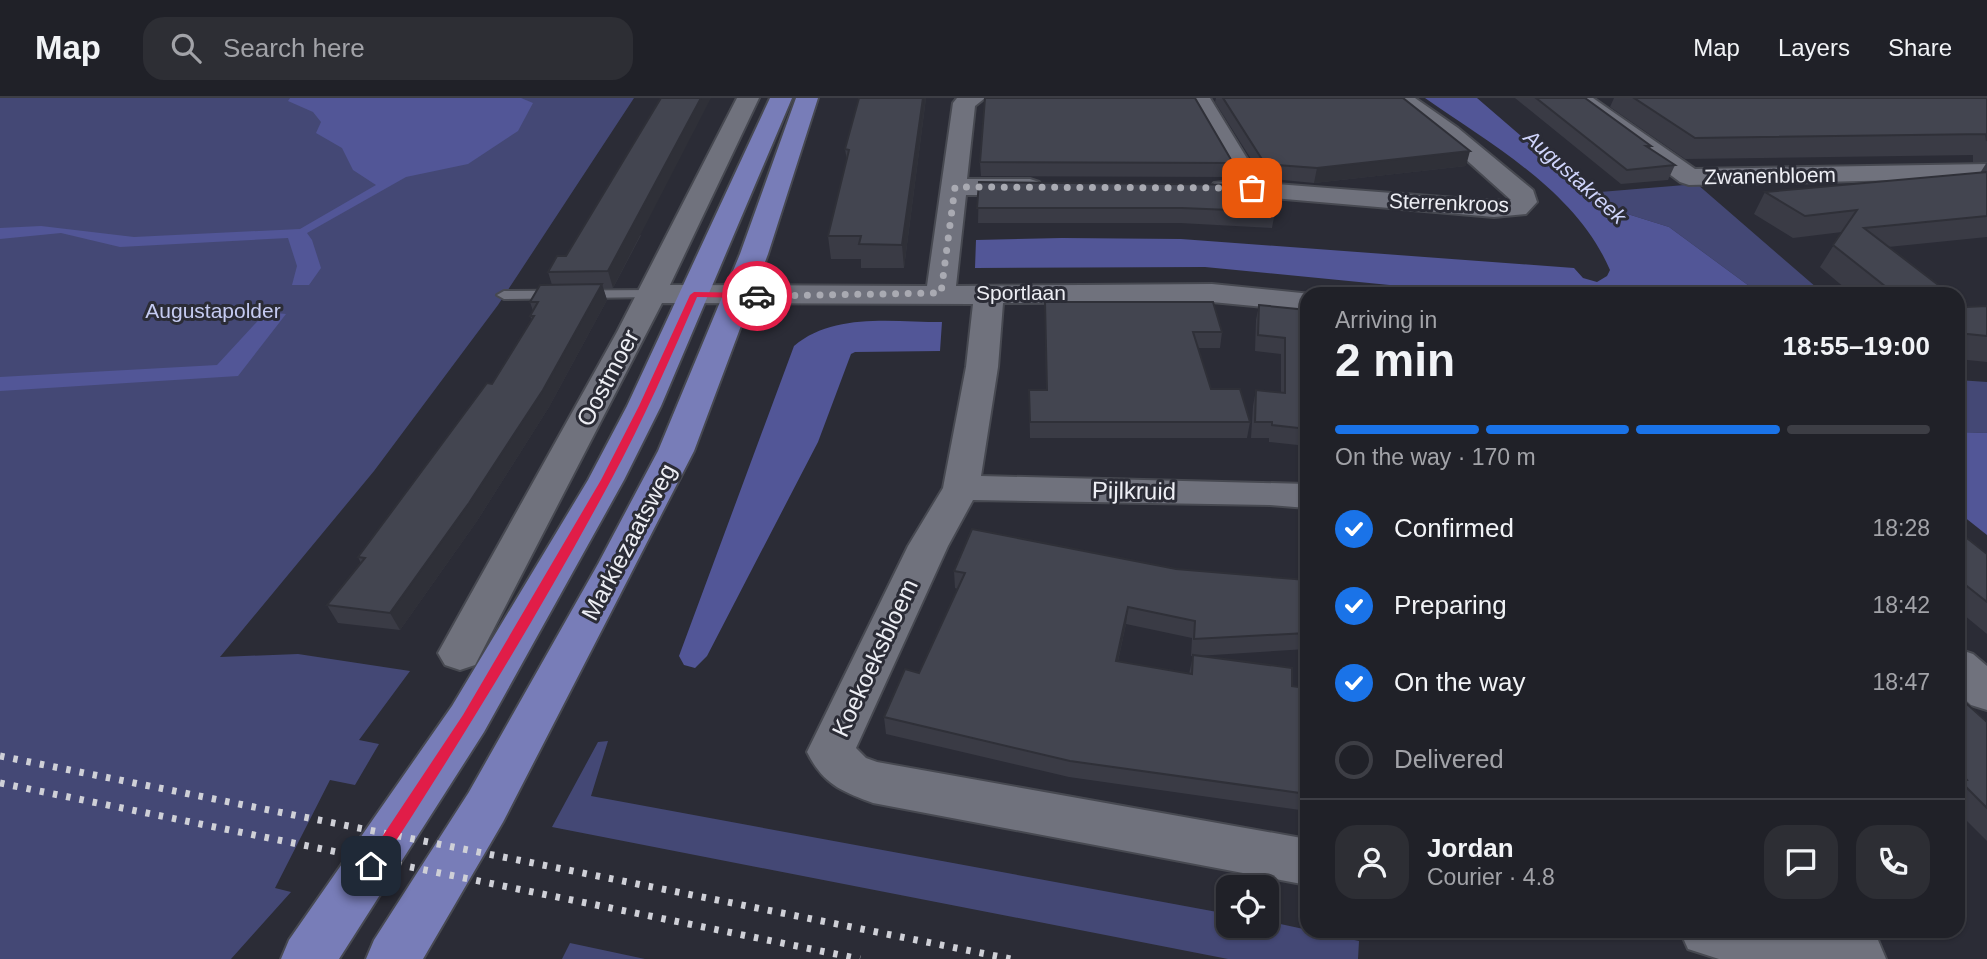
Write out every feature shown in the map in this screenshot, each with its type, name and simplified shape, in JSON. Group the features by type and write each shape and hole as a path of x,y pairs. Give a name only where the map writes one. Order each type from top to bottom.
{"main road":[{"name":"Markiezaatsweg","path":"393,959 486,807 676,452 715,295 781,98"},
{"name":"Markiezaatsweg","path":"308,959 468,719 606,480 644,406 715,295 754,254 807,98"}],"street":[{"name":"Oostmoer","path":"460,653 633,332 748,98"},
{"path":"941,293 964,103 974,98"},
{"path":"1174,98 1202,98 1252,188"},
{"name":"Sterrenkroos","path":"1199,187 1252,188 1494,209 1517,208 1524,202 1524,195 1450,133 1401,98"},
{"name":"Zwanenbloem","path":"1578,98 1689,177 1987,171"},
{"path":"955,187 1053,187"},
{"name":"Koekoeksbloem","path":"989,293 982,367 961,488 928,546 831,752 849,772 873,782 1300,861"},
{"name":"Sportlaan","path":"651,294 1212,293 1300,301"},
{"name":"Pijlkruid","path":"961,488 1300,495"},
{"path":"1965,672 1987,692"},
{"path":"1745,938 1859,959"}],"lane":[{"path":"504,295 651,294"}],"green space":[{"name":"Augustapolder","path":"0,98 634,98 498,305 374,471 220,657 298,654 410,671 359,740 379,744 355,785 330,780 275,888 291,892 231,959 0,959"},
{"path":"1697,184 1816,287 1750,287 1669,227 1602,206 1588,193"},
{"path":"1965,380 1987,382 1987,433 1965,432"},
{"path":"608,741 591,796 1216,912 1216,938 1279,938 1279,924 1300,928 1300,938 1345,938 1359,941 1358,959 1228,959 552,827 598,742"},
{"path":"570,943 645,959 562,959"}],"shaded area":[{"path":"290,98 521,98 533,103 518,131 468,164 406,177 307,233 321,268 309,285 292,285 297,266 288,238 120,247 61,233 0,239 0,228 41,226 134,237 300,229 376,185 353,170 342,148 316,133 321,122 313,112 288,101"},
{"path":"1425,98 1477,98 1602,206 1669,227 1750,287 1409,287 1205,267 975,268 976,240 1181,239 1574,268 1583,278 1597,282 1607,276 1610,270 1595,242 1576,216 1554,193 1504,152"},
{"path":"266,312 286,314 238,376 0,391 0,377 217,365"},
{"path":"942,322 940,351 851,354 818,442 707,656 695,668 684,665 679,656 794,346 810,335 845,323"},
{"path":"1965,432 1987,433 1987,535 1965,518"}],"building":[{"path":"661,98 701,98 608,271 548,272 557,256 566,256"},
{"path":"859,98 923,98 902,245 859,244 861,236 828,236 849,150 845,149"},
{"path":"985,98 1195,98 1233,163 980,162"},
{"path":"1223,98 1403,98 1470,151 1317,168 1265,164"},
{"path":"1536,98 1585,98 1675,165 1627,170"},
{"path":"1634,98 1987,98 1987,141 1986,134 1695,138"},
{"path":"1987,172 1987,216 1864,228 1941,287 1886,287 1833,245 1857,210 1805,216 1765,192"},
{"path":"979,182 1274,185 1275,212 1182,208 977,208"},
{"path":"602,284 543,390 469,503 390,613 327,605 365,558 358,557 487,383 492,384 534,316 530,316 538,302 530,302 540,285"},
{"path":"1045,302 1213,302 1222,332 1193,332 1211,389 1240,389 1250,422 1030,422 1029,390 1047,390"},
{"path":"1259,305 1300,309 1300,428 1272,425 1272,422 1255,422 1256,390 1285,393 1285,338 1258,335"},
{"path":"1965,306 1987,306 1987,336 1965,334"},
{"path":"972,529 1176,569 1300,579 1300,633 1194,639 1195,621 1128,607 1116,661 1192,674 1193,655 1292,668 1292,686 1300,687 1300,793 1070,761 884,717 905,669 919,673 965,573 954,571"},
{"path":"1965,537 1987,554 1987,602 1965,585"},
{"path":"1965,702 1987,722 1987,808 1965,786"}],"railway":[{"path":"0,756 1011,959"},
{"path":"0,783 860,959"}],"way so far":[{"path":"757,296 941,293 955,187 1252,188"}],"route":[{"path":"371,866 468,719 606,480 644,406 694,295 757,296"}],"water label":[{"name":"Augustakreek","path":"1575,177"}]}
